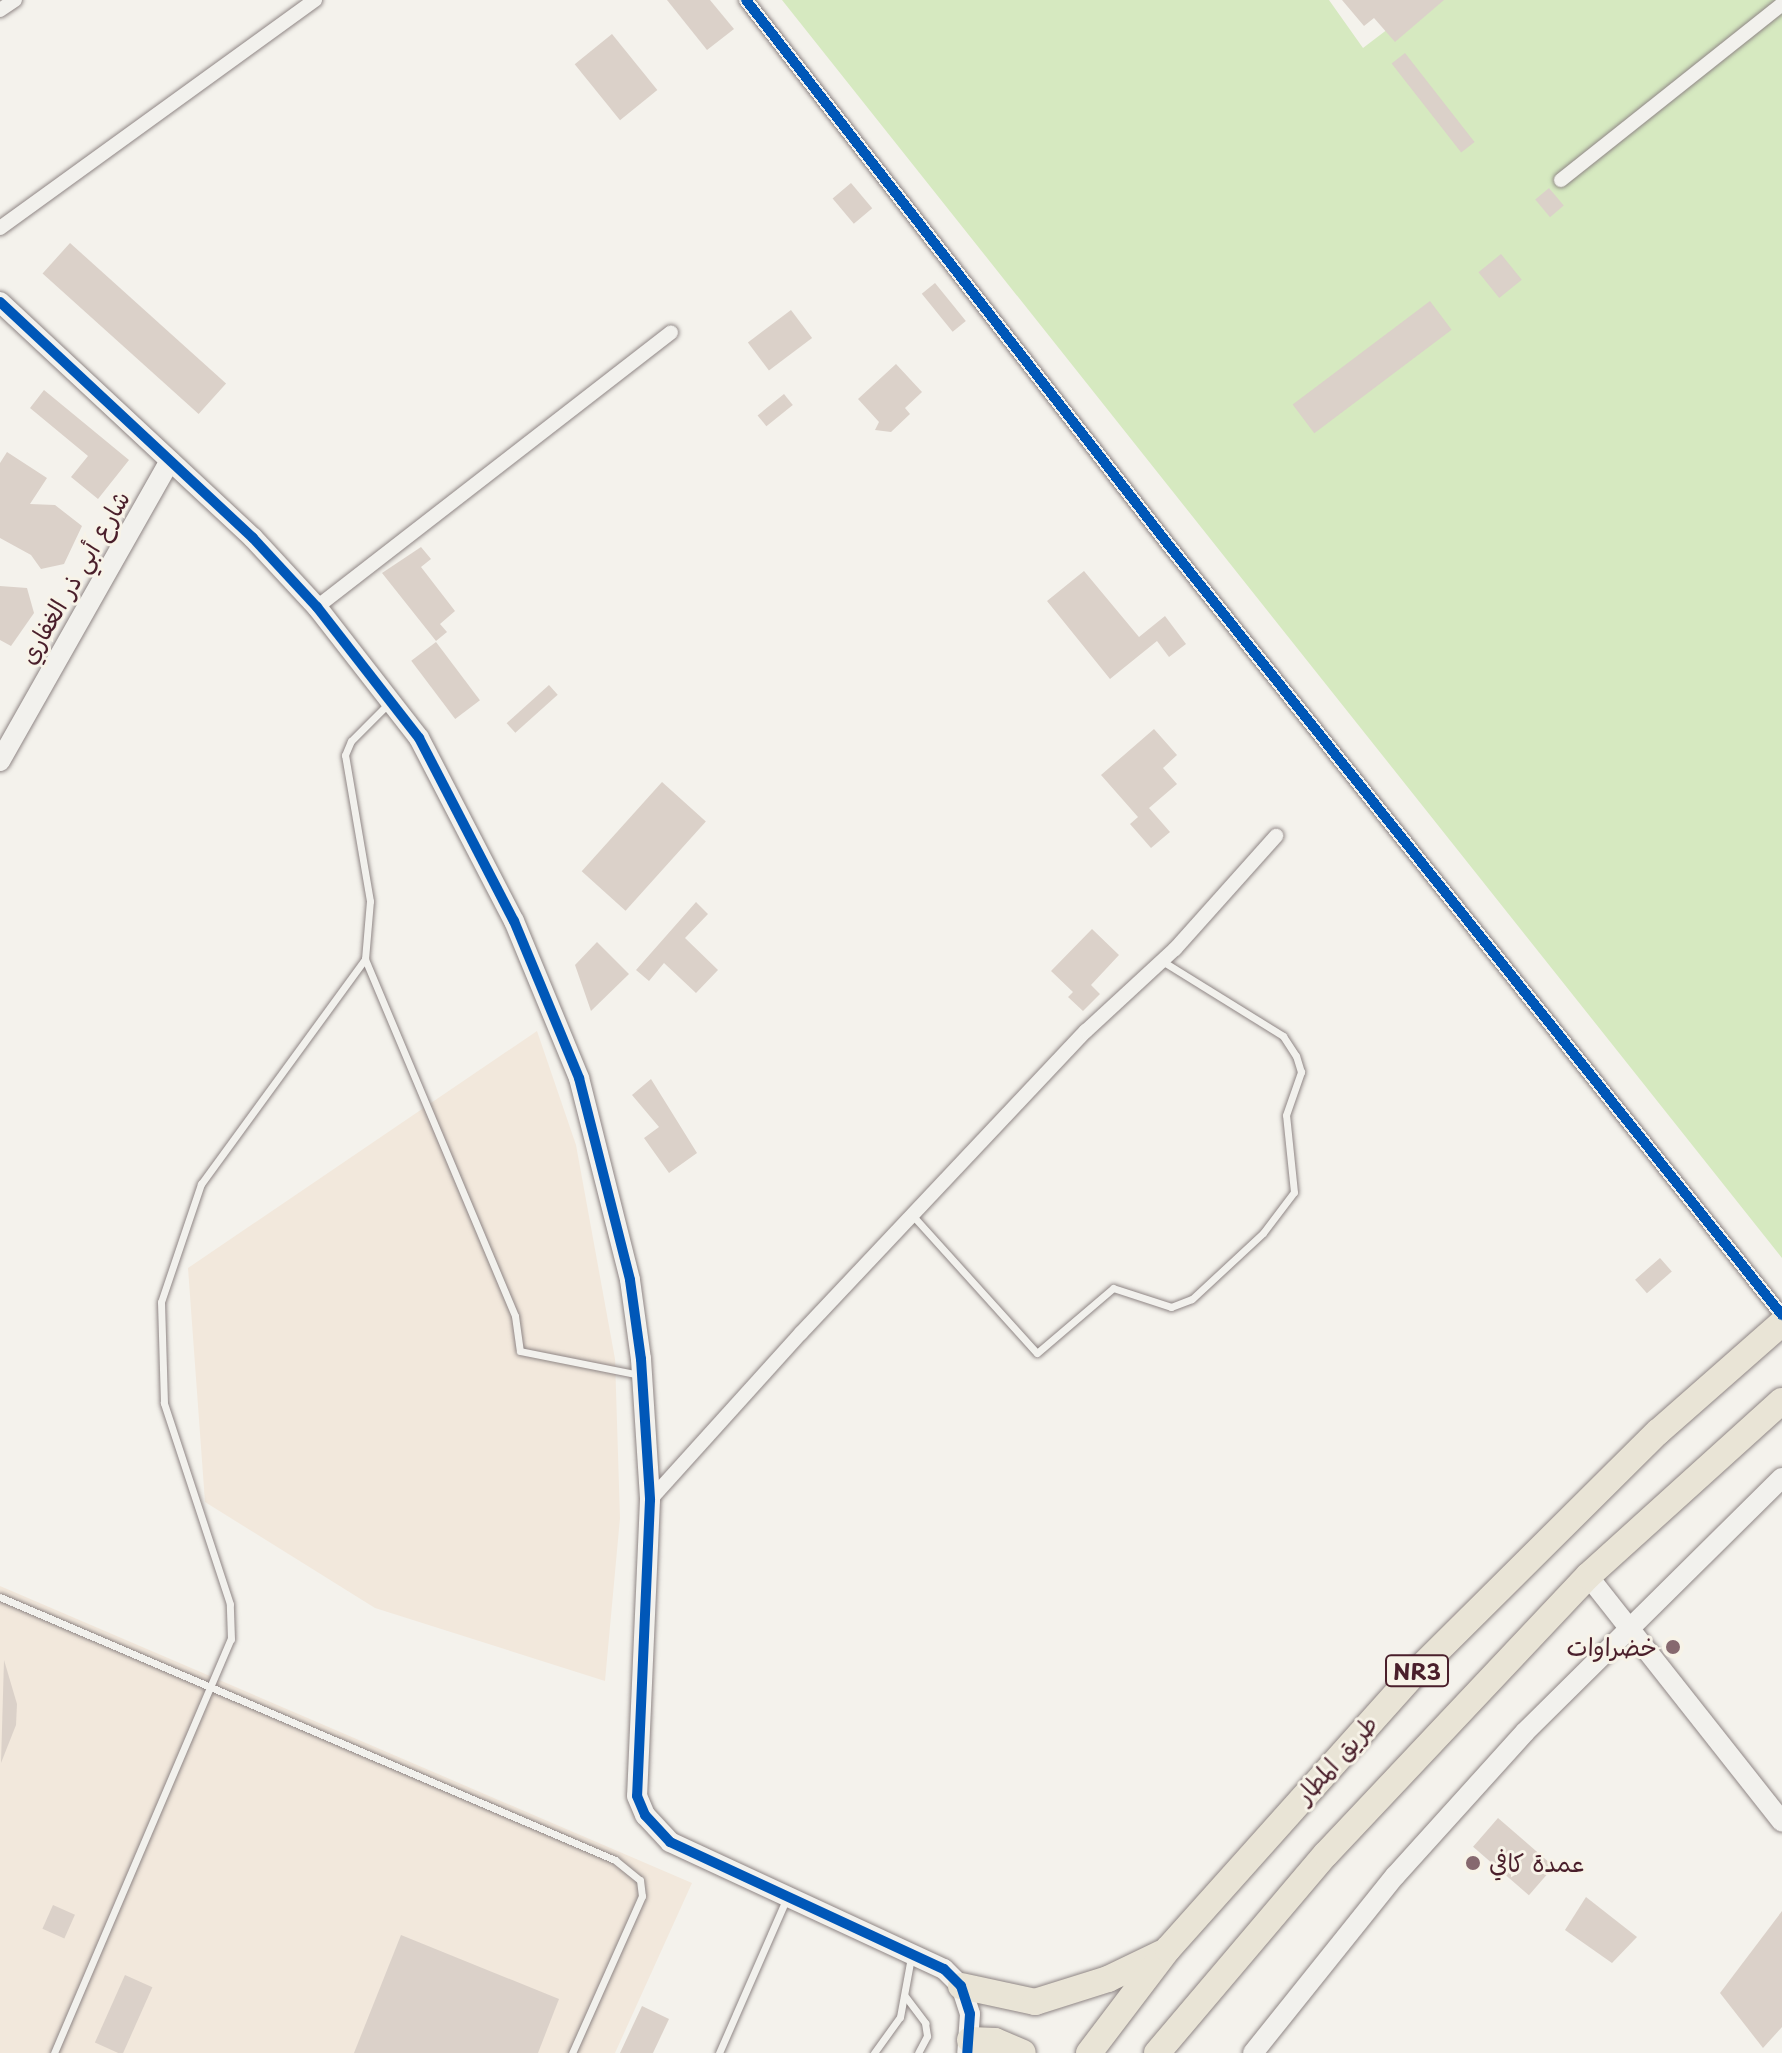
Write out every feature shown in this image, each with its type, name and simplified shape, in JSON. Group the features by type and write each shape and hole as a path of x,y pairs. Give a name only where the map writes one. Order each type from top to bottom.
{"highway":[{"name":"طريق المطار","path":"1089,2053 1168,1949 1444,1644 1658,1432 1782,1323"},
{"name":"NR3","path":"1157,2053 1326,1854 1588,1576 1782,1401"},
{"path":"961,1986 1035,2002 1108,1979 1168,1949"},
{"path":"969,2046 995,2041 1023,2053"}],"street":[{"path":"0,10 15,0"},
{"path":"0,228 315,0"},
{"path":"746,0 1167,543 1782,1315"},
{"path":"1561,180 1782,4"},
{"path":"0,302 170,461 317,607 419,738 514,921 579,1078 630,1280 642,1376 650,1500 637,1796 645,1815 670,1842 912,1951 961,1986 970,2014 969,2046"},
{"path":"317,607 671,332"},
{"name":"شارع أبي ذر الغفاري","path":"0,761 170,461"},
{"path":"650,1500 1086,1031 1162,961 1276,836"},
{"path":"1253,2053 1395,1876 1525,1732 1782,1478"},
{"path":"1588,1576 1782,1822"}],"lane":[{"path":"391,701 351,741 345,755 370,901 365,959 515,1316 520,1351 642,1376"},
{"path":"54,2053 205,1689 224,1660 231,1639 230,1604 164,1403 161,1302 201,1184 365,959"},
{"path":"914,1217 1037,1353 1113,1288 1171,1307 1192,1299 1263,1233 1294,1192 1286,1115 1301,1072 1296,1056 1283,1036 1162,961"},
{"path":"0,1597 205,1689 615,1860 640,1880 642,1896 572,2053"},
{"path":"719,2053 788,1895"},
{"path":"874,2053 894,2028 905,1996 912,1951"},
{"path":"905,1996 925,2023 927,2036 918,2053"}],"shaded area":[{"path":"537,1031 576,1145 615,1359 620,1518 605,1681 375,1608 205,1502 188,1268"},
{"path":"0,1586 692,1883 615,2053 0,2053"}],"green space":[{"path":"782,0 1329,0 1363,48 1426,0 1782,0 1782,1258"}],"building":[{"path":"667,0 710,0 734,29 707,50"},
{"path":"1342,0 1444,0 1395,42 1374,18 1364,26"},
{"path":"612,34 657,90 620,120 575,64"},
{"path":"1405,53 1475,142 1461,153 1392,63"},
{"path":"851,183 872,208 854,224 833,198"},
{"path":"1549,188 1564,206 1550,217 1535,200"},
{"path":"70,243 226,384 199,414 43,273"},
{"path":"1501,254 1522,280 1499,298 1478,272"},
{"path":"935,283 966,321 953,332 922,294"},
{"path":"1430,301 1452,330 1314,433 1293,405"},
{"path":"791,310 812,338 769,370 748,342"},
{"path":"896,364 922,392 905,408 910,414 891,432 875,430 879,422 858,399"},
{"path":"44,390 129,460 98,499 71,477 88,456 30,408"},
{"path":"784,394 793,405 766,426 758,415"},
{"path":"7,452 47,478 30,504 55,505 82,526 64,564 41,569 31,555 0,538 0,463"},
{"path":"421,547 431,559 421,567 455,611 440,624 447,632 436,641 382,573"},
{"path":"1084,571 1139,637 1165,616 1186,644 1169,657 1157,641 1110,679 1047,601"},
{"path":"0,586 27,588 34,613 11,646 0,640"},
{"path":"436,642 480,700 455,719 411,661"},
{"path":"549,685 558,695 515,733 507,723"},
{"path":"1154,729 1177,755 1163,768 1177,784 1149,808 1170,832 1151,848 1130,824 1138,817 1101,775"},
{"path":"662,782 706,821 626,911 582,871"},
{"path":"696,902 708,914 685,938 718,970 696,993 664,963 649,981 636,970"},
{"path":"1092,929 1119,955 1091,985 1100,994 1083,1011 1068,997 1073,992 1051,971"},
{"path":"597,942 629,974 591,1011 575,965"},
{"path":"651,1079 697,1153 669,1173 644,1138 659,1127 632,1095"},
{"path":"1660,1258 1672,1272 1647,1293 1635,1280"},
{"path":"4,1660 17,1704 16,1725 1,1763"},
{"path":"1498,1818 1554,1867 1529,1895 1473,1847"},
{"path":"1586,1897 1637,1937 1612,1963 1565,1930"},
{"path":"53,1905 75,1915 64,1939 42,1929"},
{"path":"1782,1911 1782,2027 1763,2048 1720,1993"},
{"path":"401,1935 559,1999 538,2053 354,2053"},
{"path":"125,1975 152,1987 123,2053 95,2043"},
{"path":"642,2006 669,2019 653,2053 620,2053"}],"cycle path":[{"path":"746,0 1167,543 1782,1315"},
{"path":"0,302 253,538 317,607 419,738 514,921 579,1078 630,1280 641,1359 650,1500 637,1796 645,1815 670,1842 944,1969 961,1986 970,2014 967,2053"}],"place":[{"name":"خضراوات","path":"1673,1647"},
{"name":"عمدة كافي","path":"1473,1863"}]}
